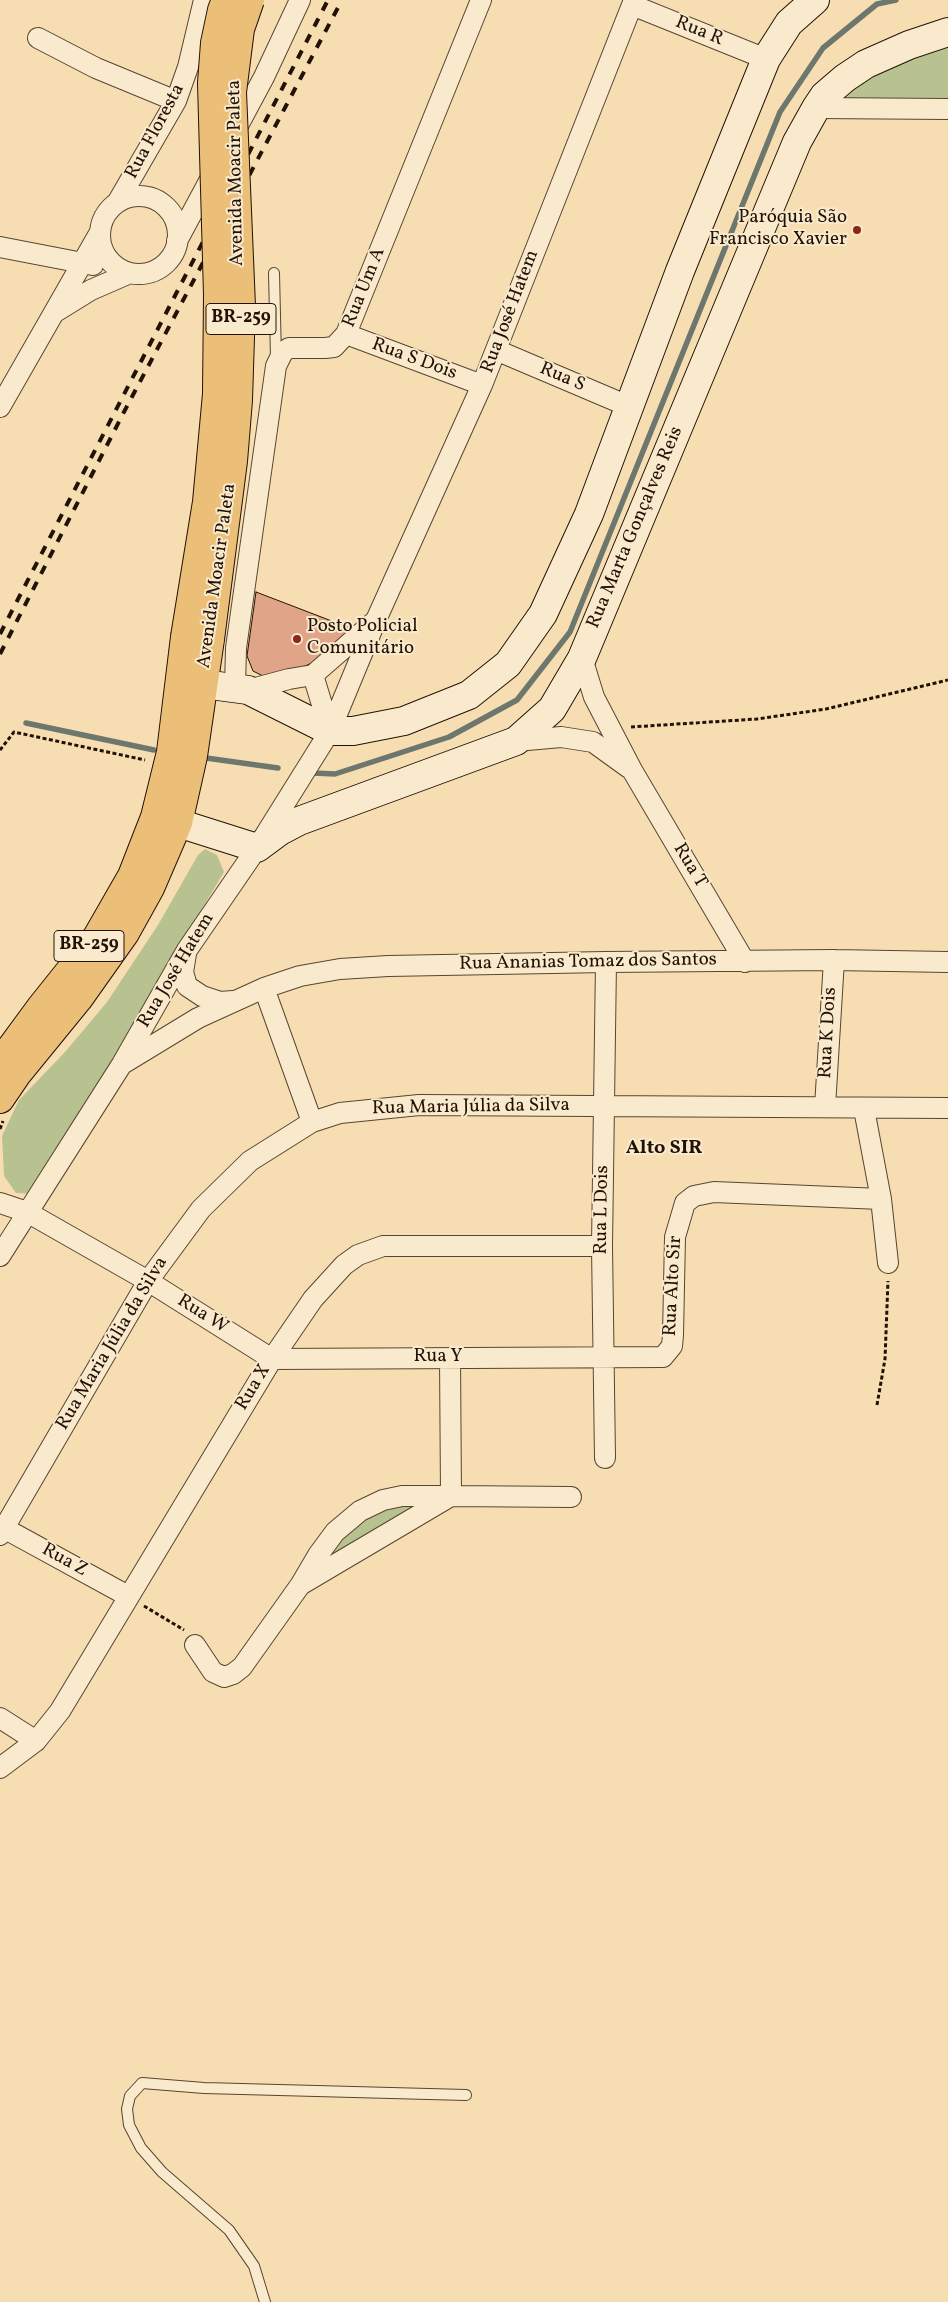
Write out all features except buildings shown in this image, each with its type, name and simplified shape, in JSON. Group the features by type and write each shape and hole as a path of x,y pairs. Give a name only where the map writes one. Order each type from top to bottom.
{"main road":[{"name":"Avenida Moacir Paleta","path":"0,1099 39,1046 79,998 125,932 150,888 178,822 193,756 203,684 198,638 207,502 217,394 218,295 212,83 215,43 226,0"},
{"name":"Avenida Moacir Paleta","path":"0,1063 40,1007 97,937 132,876 155,817 176,722 198,638 233,462 238,400 241,306 232,92 240,29 250,0"}],"street":[{"name":"Rua Floresta","path":"2,401 100,232 108,211 116,203 176,101 186,74 204,0"},
{"name":"Rua Floresta","path":"81,264 143,274 155,270 166,263 173,253 177,241 264,77 300,0"},
{"name":"Rua Um A","path":"276,366 283,352 289,348 325,348 334,346 346,334 481,0"},
{"path":"203,684 241,689 330,731 370,729 404,721 469,695 508,664 543,614 589,514 680,271 766,59 789,23 815,0"},
{"name":"Rua R","path":"633,2 766,59"},
{"name":"Rua José Hatem","path":"0,1256 122,1064 187,950 257,848 330,731 376,620 482,385 633,2"},
{"name":"Rua Marta Gonçalves Reis","path":"257,848 300,821 516,741 552,708 582,658 797,142 816,108 824,96 866,64 909,45 948,32"},
{"path":"38,38 96,68 176,101"},
{"path":"816,108 948,109"},
{"name":"Rua Floresta","path":"116,203 128,198 141,196 154,198 165,205 173,216 177,228 177,241"},
{"path":"100,232 102,246 108,258 124,270"},
{"path":"0,247 81,264"},
{"name":"Rua Floresta","path":"55,312 124,270"},
{"name":"Rua S Dois","path":"346,334 482,385"},
{"name":"Rua S","path":"496,350 628,406"},
{"path":"241,689 236,648 276,366"},
{"name":"Rua José Hatem","path":"313,675 376,620"},
{"name":"Rua T","path":"582,658 594,697 632,770 745,962"},
{"path":"241,689 313,675 330,731"},
{"name":"Rua T","path":"516,741 561,737 593,742 632,770"},
{"path":"178,822 257,848"},
{"path":"187,950 183,972 187,986 202,996 220,1002 233,1002"},
{"name":"Rua Ananias Tomaz dos Santos","path":"122,1064 198,1018 264,988 300,976 340,969 388,966 606,962 834,960 948,962"},
{"name":"Rua K Dois","path":"825,1107 834,960"},
{"name":"Rua L Dois","path":"605,1458 602,1246 606,962"},
{"path":"264,988 312,1122"},
{"name":"Rua Maria Júlia da Silva","path":"1,1530 148,1281 201,1209 250,1161 312,1122 340,1112 419,1105 948,1108"},
{"path":"864,1109 881,1199 888,1263"},
{"name":"Rua Alto Sir","path":"604,1358 663,1357 672,1346 675,1237 686,1203 694,1196 714,1192 881,1199"},
{"path":"0,1203 28,1212"},
{"name":"Rua W","path":"28,1212 148,1281 272,1359"},
{"name":"Rua X","path":"0,1768 36,1741 63,1705 272,1359 313,1299 334,1274 358,1255 383,1246 602,1246"},
{"path":"450,1358 451,1496"},
{"name":"Rua Y","path":"272,1359 604,1358"},
{"path":"190,1638 213,1672 224,1677 233,1674 242,1667 301,1584 318,1555 335,1532 360,1511 383,1500 402,1496 571,1497"},
{"path":"301,1584 451,1496"},
{"name":"Rua Z","path":"1,1530 128,1596"},
{"path":"0,1718 36,1741"}],"lane":[{"path":"274,272 276,366"},
{"path":"265,2302 254,2266 228,2230 162,2172 141,2148 129,2125 127,2109 130,2096 142,2083 213,2088 466,2095"}],"path":[{"path":"611,729 757,719 826,708 948,680"},
{"path":"0,750 14,732 168,764"},
{"path":"877,1405 885,1359 888,1263"},
{"path":"128,1596 190,1638"}],"green space":[{"path":"948,47 948,99 845,99 869,75"},
{"path":"205,849 217,855 224,872 32,1194 16,1193 4,1176 2,1136 19,1100 65,1052 107,1002 158,925 198,855"},
{"path":"436,1499 317,1563 361,1514"}],"waterway":[{"path":"313,773 335,774 449,737 517,700 570,632 780,112 823,48 877,4 896,0"},
{"path":"26,723 154,750"},
{"path":"206,758 278,768"}],"railway":[{"path":"0,634 328,0"},
{"path":"0,654 125,410 342,0"}],"place":[{"name":"Paróquia São Francisco Xavier","path":"857,230"},
{"name":"Posto Policial Comunitário","path":"297,639"}],"district":[{"name":"Alto SIR","path":"664,1149"}]}
